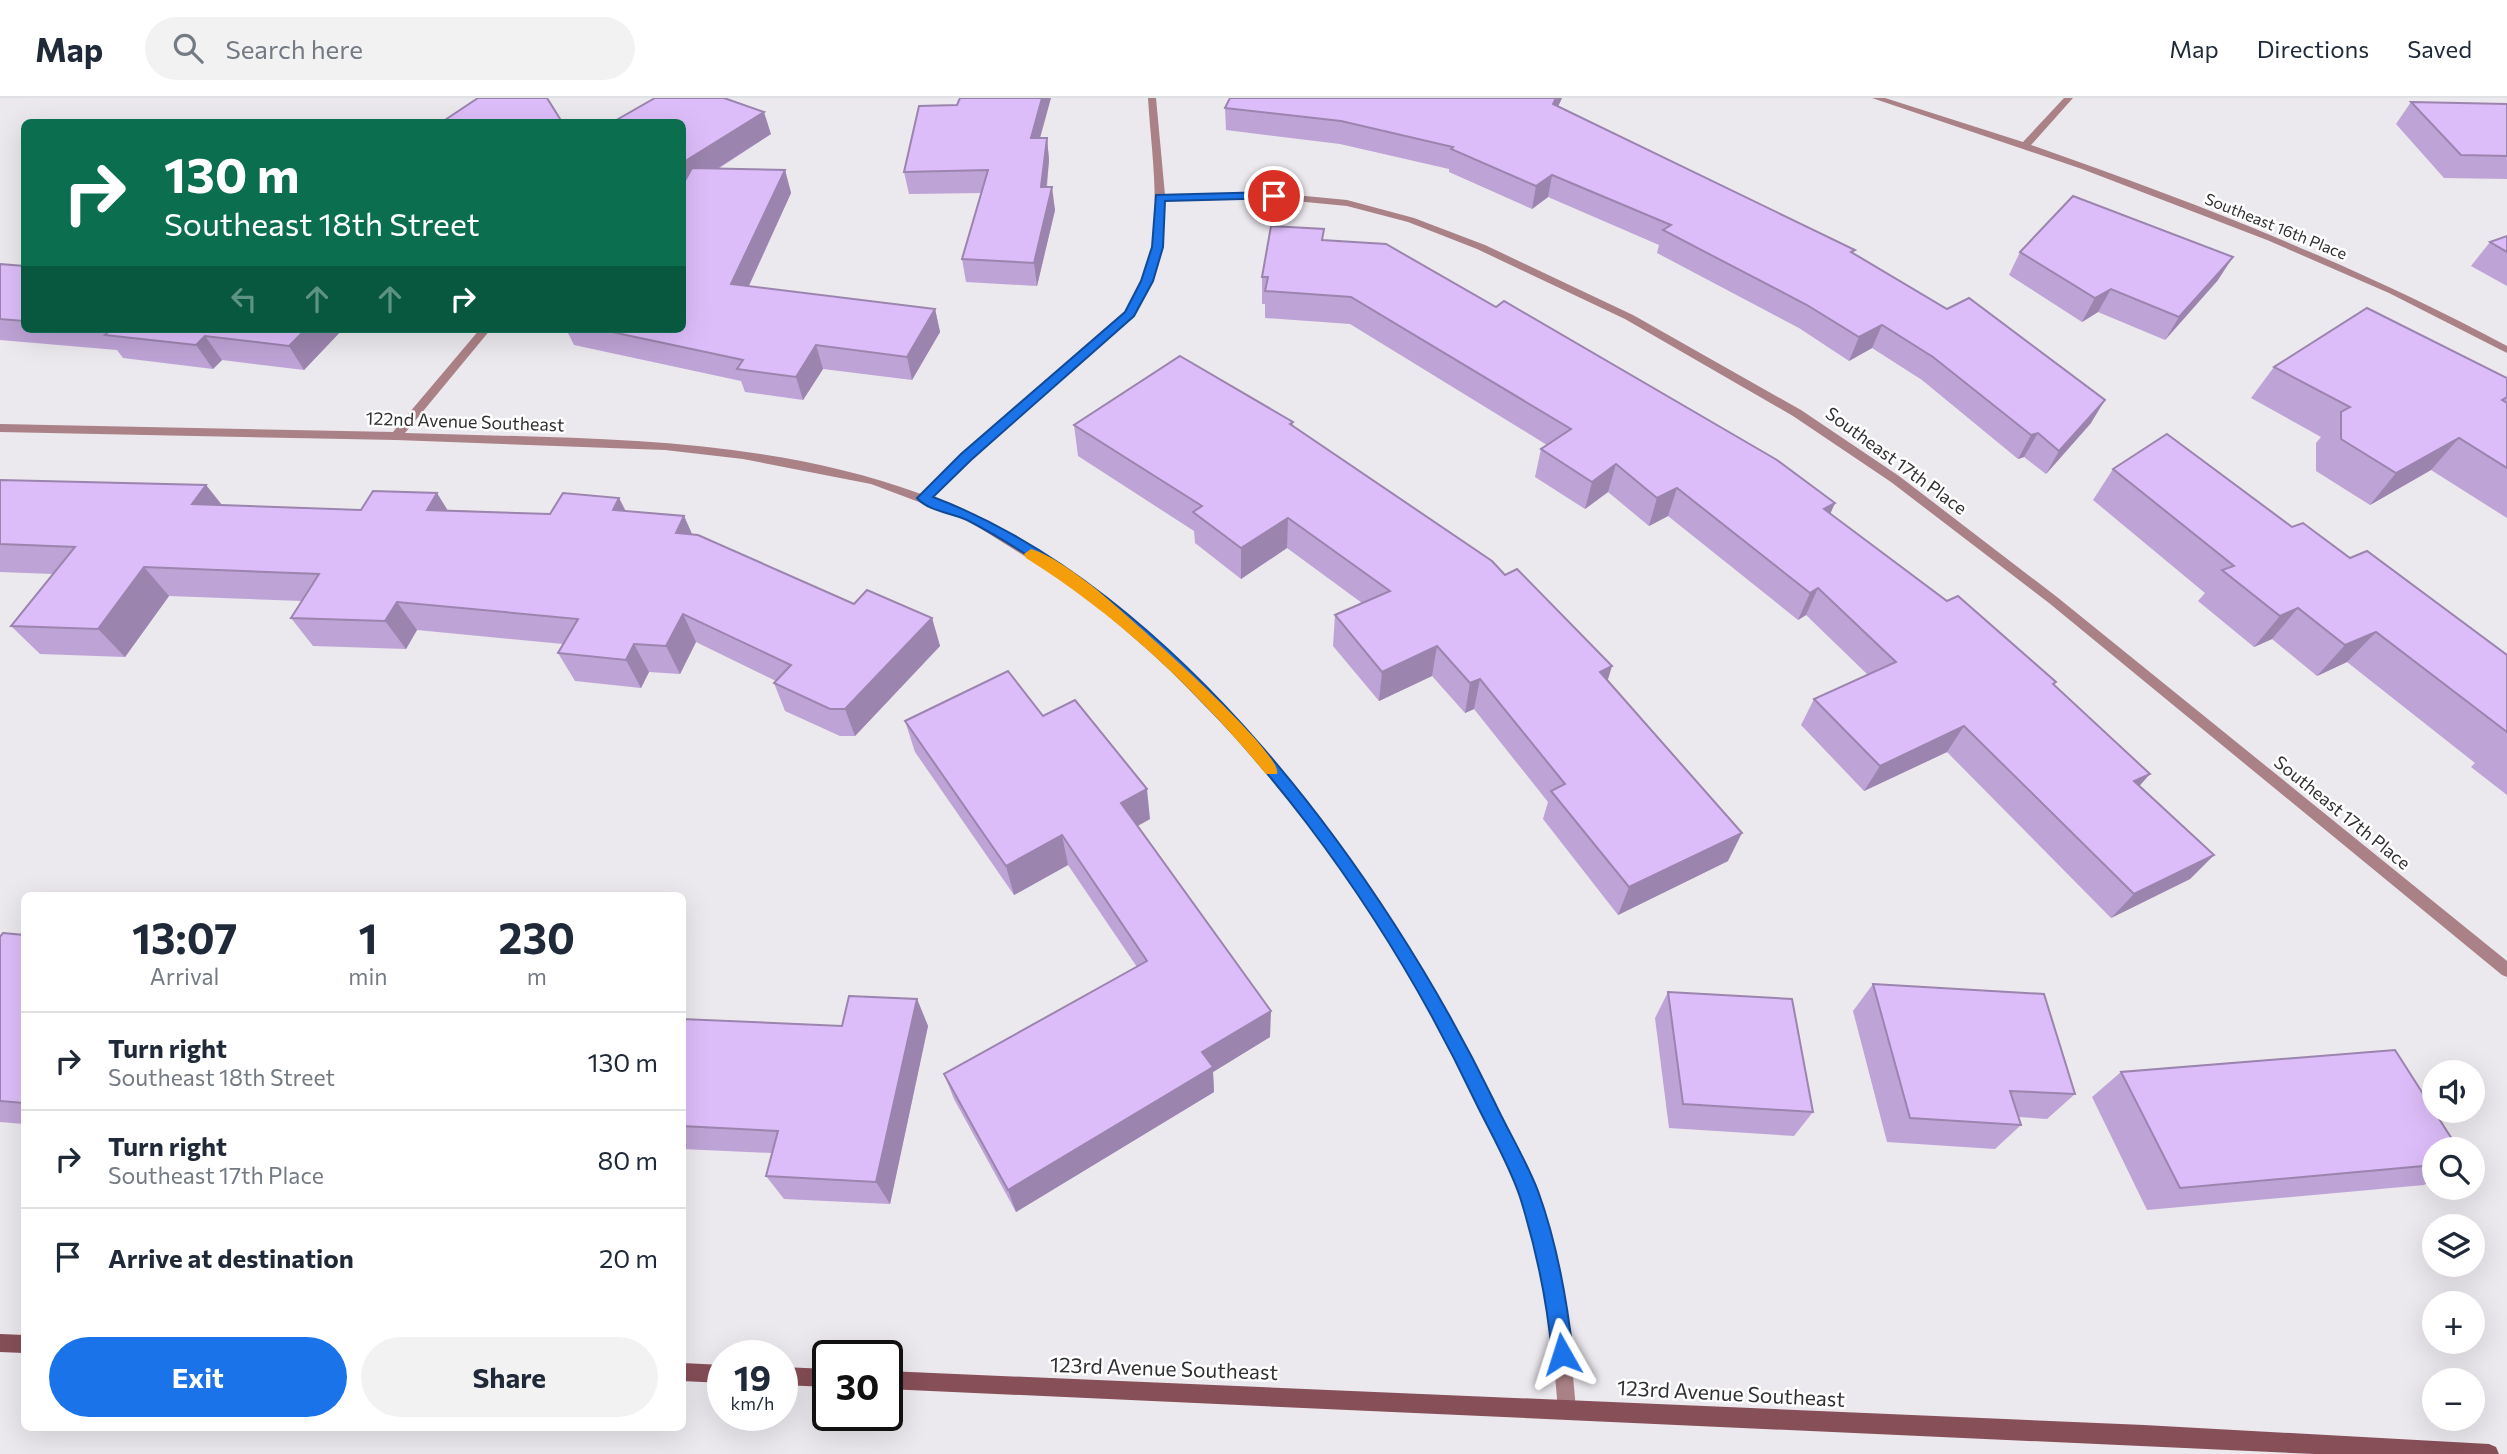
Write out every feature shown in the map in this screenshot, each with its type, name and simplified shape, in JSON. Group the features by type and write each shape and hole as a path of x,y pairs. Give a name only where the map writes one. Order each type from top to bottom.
{"street":[{"path":"924,498 966,457 1130,313 1147,281 1157,247 1160,198 1152,98"},
{"name":"Southeast 16th Place","path":"1876,98 2025,146 2297,250 2387,289 2507,351"},
{"path":"2025,146 2068,98"},
{"name":"Southeast 17th Place","path":"1160,198 1286,197 1347,203 1411,220 1481,247 1629,317 1797,413 1895,479 2053,600 2507,970"},
{"path":"396,436 483,333"},
{"name":"122nd Avenue Southeast","path":"0,428 396,436 665,446 730,453 873,481 971,517 1084,588 1168,660 1244,737 1329,840 1408,958 1468,1066 1528,1193 1557,1299 1567,1409"},
{"path":"0,1343 21,1344"},
{"path":"686,1372 707,1373"},
{"name":"123rd Avenue Southeast","path":"903,1381 2144,1435 2489,1454"}],"building":[{"path":"478,98 547,98 560,119 446,119"},
{"path":"655,98 724,98 764,112 686,161 686,119 618,119"},
{"path":"960,98 1042,98 1031,138 1047,138 1041,187 1052,187 1034,263 962,259 988,170 904,172 919,106 957,105"},
{"path":"1230,98 1556,98 1553,104 1855,250 1851,252 1947,309 1969,298 2105,400 2059,451 2038,433 2031,435 1933,357 1882,325 1859,337 1807,305 1663,230 1671,225 1552,175 1536,186 1451,149 1453,147 1341,121 1225,108"},
{"path":"2411,102 2507,104 2507,156 2461,155"},
{"path":"692,168 785,170 731,284 935,309 907,357 816,345 796,377 737,369 743,360 617,333 686,333 686,179"},
{"path":"2073,196 2233,257 2179,317 2111,289 2095,298 2020,252"},
{"path":"1271,226 1324,229 1322,240 1386,244 1496,307 1504,301 1777,460 1835,503 1824,509 1947,601 1958,596 2056,682 2053,684 2150,774 2134,781 2214,855 2134,894 1964,726 1880,766 1814,699 1896,662 1818,588 1810,593 1677,488 1657,498 1616,464 1592,482 1541,449 1571,429 1351,297 1265,291 1268,277 1262,277"},
{"path":"2507,236 2507,252 2490,242"},
{"path":"0,264 21,266 21,321 0,319"},
{"path":"2367,308 2507,378 2507,397 2502,400 2507,403 2507,468 2459,438 2396,473 2341,439 2341,412 2350,407 2274,367"},
{"path":"302,333 289,346 205,336 196,345 105,335"},
{"path":"1180,356 1293,422 1290,424 1492,561 1505,575 1517,569 1612,666 1600,672 1742,833 1629,887 1551,791 1565,784 1480,679 1470,683 1437,646 1382,672 1335,615 1390,591 1288,518 1241,548 1193,512 1202,506 1074,425"},
{"path":"2167,434 2292,527 2303,523 2350,558 2367,551 2507,655 2507,732 2376,632 2345,645 2298,608 2280,616 2222,570 2234,566 2113,469"},
{"path":"0,480 206,485 192,504 361,510 373,491 437,493 427,510 550,514 563,493 619,498 613,510 684,516 676,533 698,535 854,604 867,590 932,618 845,709 830,709 774,683 791,665 683,614 666,646 634,644 626,660 558,653 578,619 397,602 385,621 291,618 319,574 144,567 98,629 11,626 75,547 0,544"},
{"path":"1008,671 1043,716 1075,700 1147,789 1121,803 1271,1011 1202,1052 1213,1067 1008,1190 944,1074 1147,961 1062,835 1006,866 905,721"},
{"path":"3,933 21,935 21,1103 0,1101 0,937"},
{"path":"1873,984 2044,994 2075,1094 2010,1091 2021,1125 1910,1118"},
{"path":"1668,992 1792,999 1813,1112 1683,1104"},
{"path":"849,996 917,999 876,1182 766,1176 778,1131 686,1126 686,1019 842,1026"},
{"path":"2395,1050 2422,1092 2422,1123 2442,1123 2451,1137 2422,1137 2422,1166 2180,1188 2121,1072"}],"slow traffic":[{"path":"1031,554 1084,588 1168,660 1244,737 1271,770"}],"route":[{"path":"1274,196 1160,198 1157,247 1147,281 1130,313 966,457 924,498 971,517 1084,588 1168,660 1244,737 1329,840 1408,958 1468,1066 1528,1193 1557,1299 1562,1354"}]}
